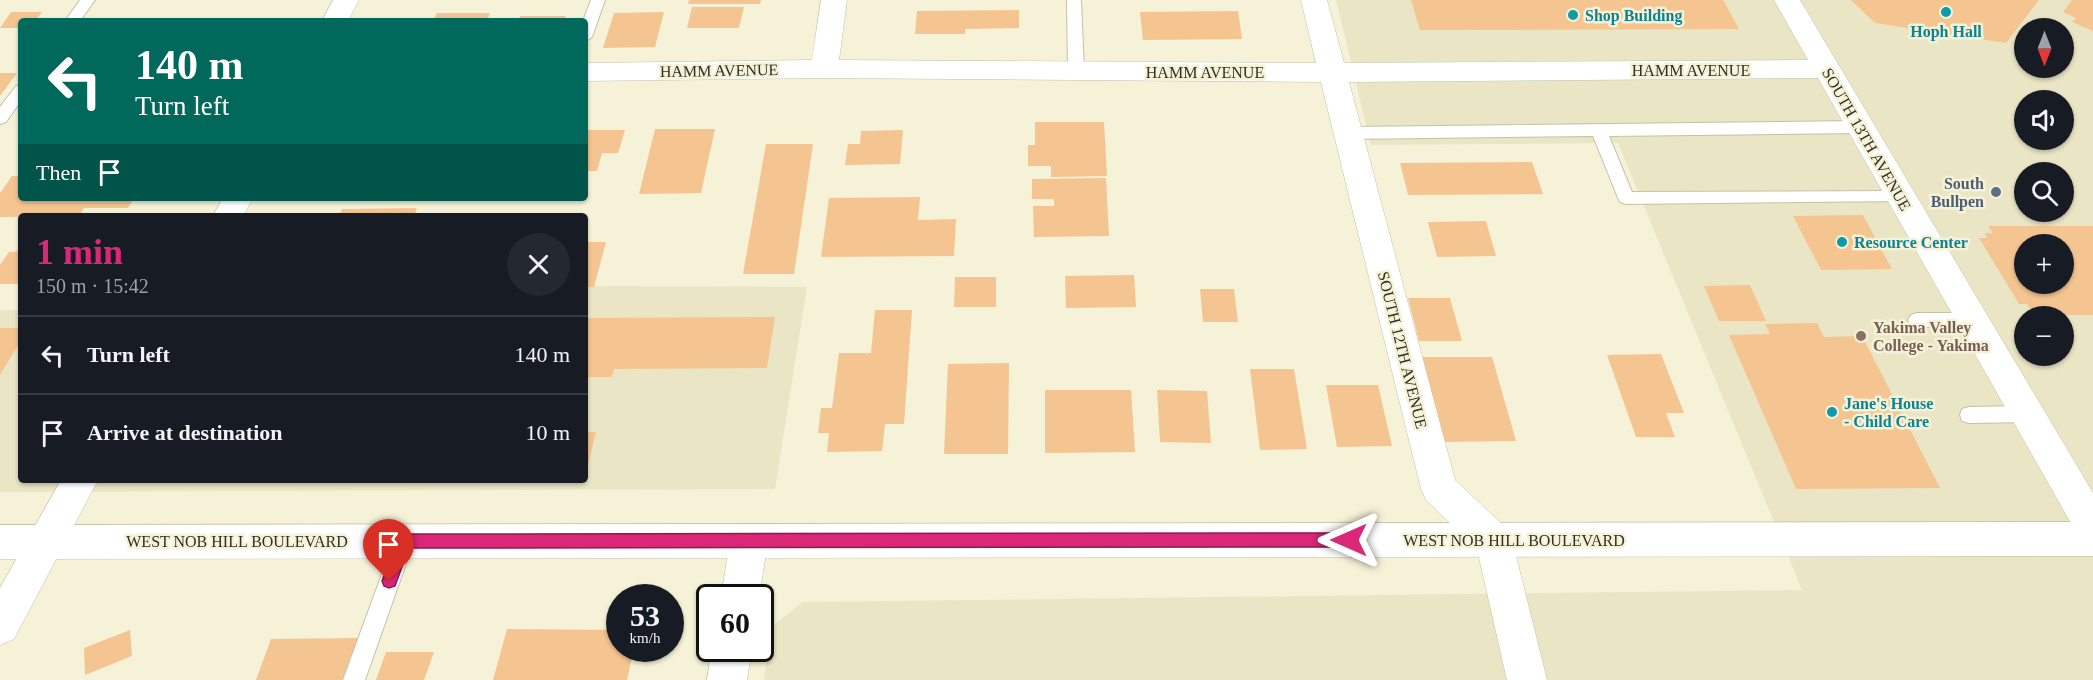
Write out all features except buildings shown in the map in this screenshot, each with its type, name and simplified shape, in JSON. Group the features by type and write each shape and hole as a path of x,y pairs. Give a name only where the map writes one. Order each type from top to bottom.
{"street":[{"path":"337,18 346,0"},
{"path":"824,69 834,0"},
{"name":"SOUTH 12TH AVENUE","path":"1314,0 1439,489 1493,540"},
{"name":"SOUTH 13TH AVENUE","path":"1787,0 2093,527"},
{"name":"HAMM AVENUE","path":"588,72 824,69 1331,73 1826,69"},
{"path":"0,626 78,483"},
{"name":"WEST NOB HILL BOULEVARD","path":"0,542 2093,539"},
{"path":"1493,540 1527,680"},
{"path":"742,584 749,541"},
{"path":"727,680 730,662"}],"lane":[{"path":"74,18 88,0"},
{"path":"588,28 598,0"},
{"path":"1074,0 1076,71"},
{"path":"0,118 18,94"},
{"path":"1347,133 1860,127"},
{"path":"1599,130 1626,198 1900,197"},
{"path":"1917,320 1972,320"},
{"path":"1969,415 2027,414"},
{"path":"354,680 404,541"}],"shaded area":[{"name":"Yakima Valley College - Yakima","path":"1336,0 2093,0 2093,680 764,680 766,662 774,662 774,625 803,602 1802,590 1618,143 1371,145"},
{"path":"588,286 807,287 775,489 0,492 0,310 18,310 18,483 588,483"}],"place":[{"name":"Hoph Hall","path":"1946,12"},
{"name":"Shop Building","path":"1573,15"},
{"name":"South Bullpen","path":"1996,192"},
{"name":"Resource Center","path":"1842,242"},
{"name":"Yakima Valley College - Yakima","path":"1861,336"},
{"name":"Jane's House - Child Care","path":"1832,412"}],"route":[{"path":"389,581 404,541 1349,540"}]}
